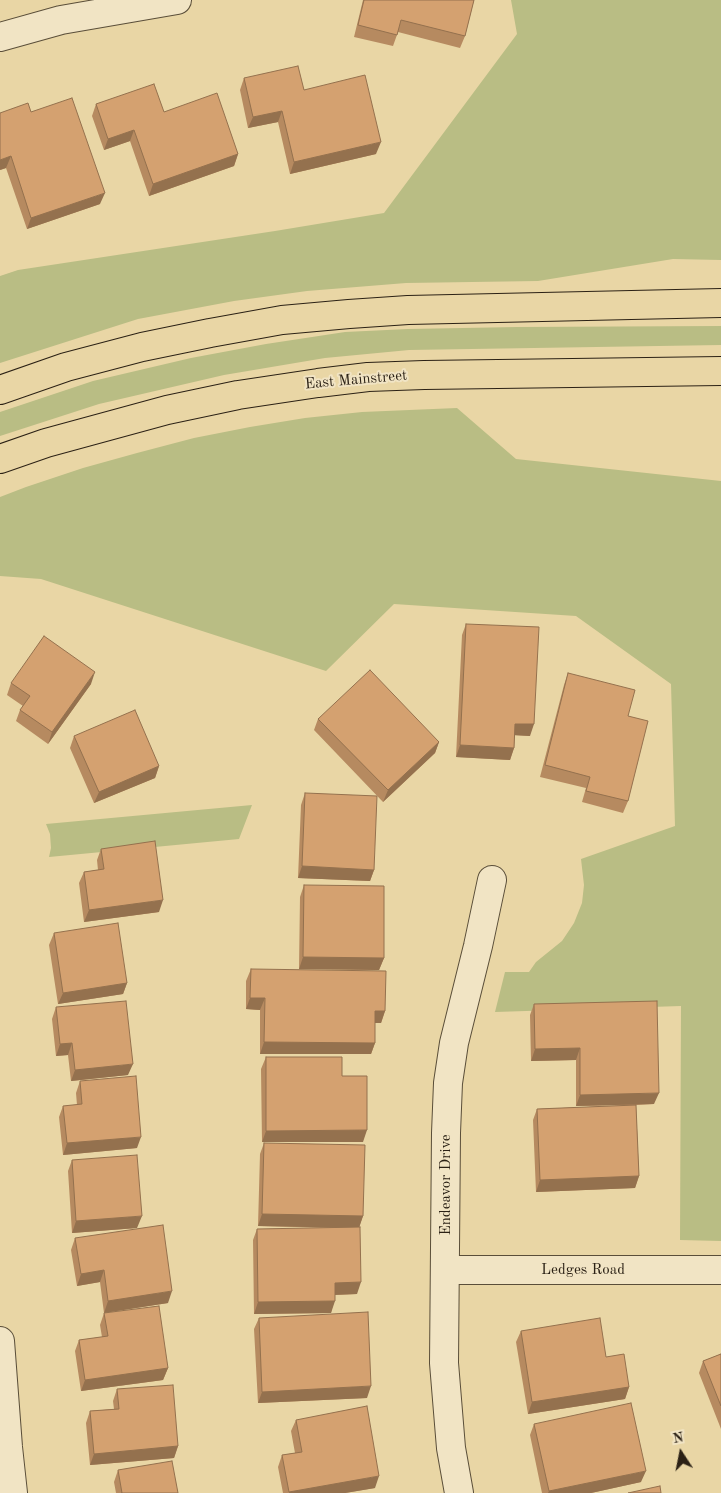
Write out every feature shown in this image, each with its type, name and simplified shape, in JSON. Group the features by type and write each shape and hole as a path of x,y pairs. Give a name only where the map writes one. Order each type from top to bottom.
{"main road":[{"path":"0,390 66,367 142,347 282,320 408,310 721,303"},
{"name":"East Mainstreet","path":"0,459 46,443 168,410 238,395 318,383 368,377 414,375 721,371"}],"street":[{"path":"0,36 61,20 176,0"},
{"name":"Endeavor Drive","path":"460,1493 451,1448 444,1362 448,1083 454,1043 492,880"},
{"name":"Ledges Road","path":"446,1270 721,1270"},
{"path":"0,1341 13,1493"}],"green space":[{"path":"511,0 721,0 721,260 673,259 538,281 406,283 307,291 234,301 138,319 0,363 0,276 18,270 384,213 517,34"},
{"path":"721,326 721,345 409,350 325,358 224,375 99,404 0,436 0,412 93,381 191,358 266,344 345,332 408,329"},
{"path":"457,408 516,459 721,481 721,1241 680,1240 681,1006 495,1012 505,972 529,972 536,962 562,941 574,923 582,903 584,885 581,859 675,826 671,684 576,616 394,604 326,671 41,579 0,576 0,497 26,487 137,453 194,438 250,427 305,418 362,412"},
{"path":"252,805 239,839 49,857 51,848 50,834 46,824"}],"building":[{"path":"364,0 474,0 465,36 401,20 397,35 358,25"},
{"path":"298,66 304,90 365,75 381,142 294,162 282,111 253,117 244,78"},
{"path":"154,84 164,112 217,93 238,154 153,184 134,130 108,139 96,104"},
{"path":"72,98 105,193 31,218 11,156 0,160 0,113 28,103 31,112"},
{"path":"466,624 539,627 534,724 515,724 514,748 460,745"},
{"path":"44,636 95,672 52,732 20,710 30,696 11,683"},
{"path":"370,670 439,742 388,790 318,719"},
{"path":"568,673 635,690 628,716 648,721 628,801 586,791 590,777 545,765"},
{"path":"135,710 159,766 99,792 74,736"},
{"path":"305,793 377,796 374,870 302,866"},
{"path":"155,841 163,900 89,910 84,872 104,869 101,849"},
{"path":"304,885 384,886 384,958 303,957"},
{"path":"118,923 127,983 63,993 54,933"},
{"path":"251,969 386,971 385,1011 375,1011 375,1043 264,1042 265,998 250,998"},
{"path":"126,1001 133,1064 75,1070 72,1043 60,1044 56,1007"},
{"path":"657,1001 659,1093 580,1095 580,1048 535,1049 534,1004"},
{"path":"266,1057 342,1057 342,1076 367,1076 367,1130 266,1131"},
{"path":"136,1076 141,1137 67,1143 63,1106 82,1104 80,1081"},
{"path":"636,1105 639,1176 540,1180 537,1109"},
{"path":"264,1143 365,1145 363,1216 262,1214"},
{"path":"137,1155 142,1216 76,1221 72,1160"},
{"path":"163,1225 172,1291 108,1301 104,1270 81,1274 75,1238"},
{"path":"360,1227 361,1282 335,1283 335,1301 258,1302 257,1229"},
{"path":"159,1306 168,1368 85,1380 79,1340 108,1336 104,1313"},
{"path":"368,1312 371,1386 262,1392 259,1318"},
{"path":"600,1318 606,1357 624,1354 629,1387 532,1402 521,1331"},
{"path":"721,1354 721,1406 703,1361"},
{"path":"173,1385 178,1446 94,1454 90,1411 119,1409 117,1389"},
{"path":"631,1403 646,1471 549,1491 534,1424"},
{"path":"367,1406 379,1476 289,1492 282,1455 302,1452 296,1420"},
{"path":"172,1461 178,1493 122,1493 118,1470"},
{"path":"660,1486 661,1493 628,1493"}]}
